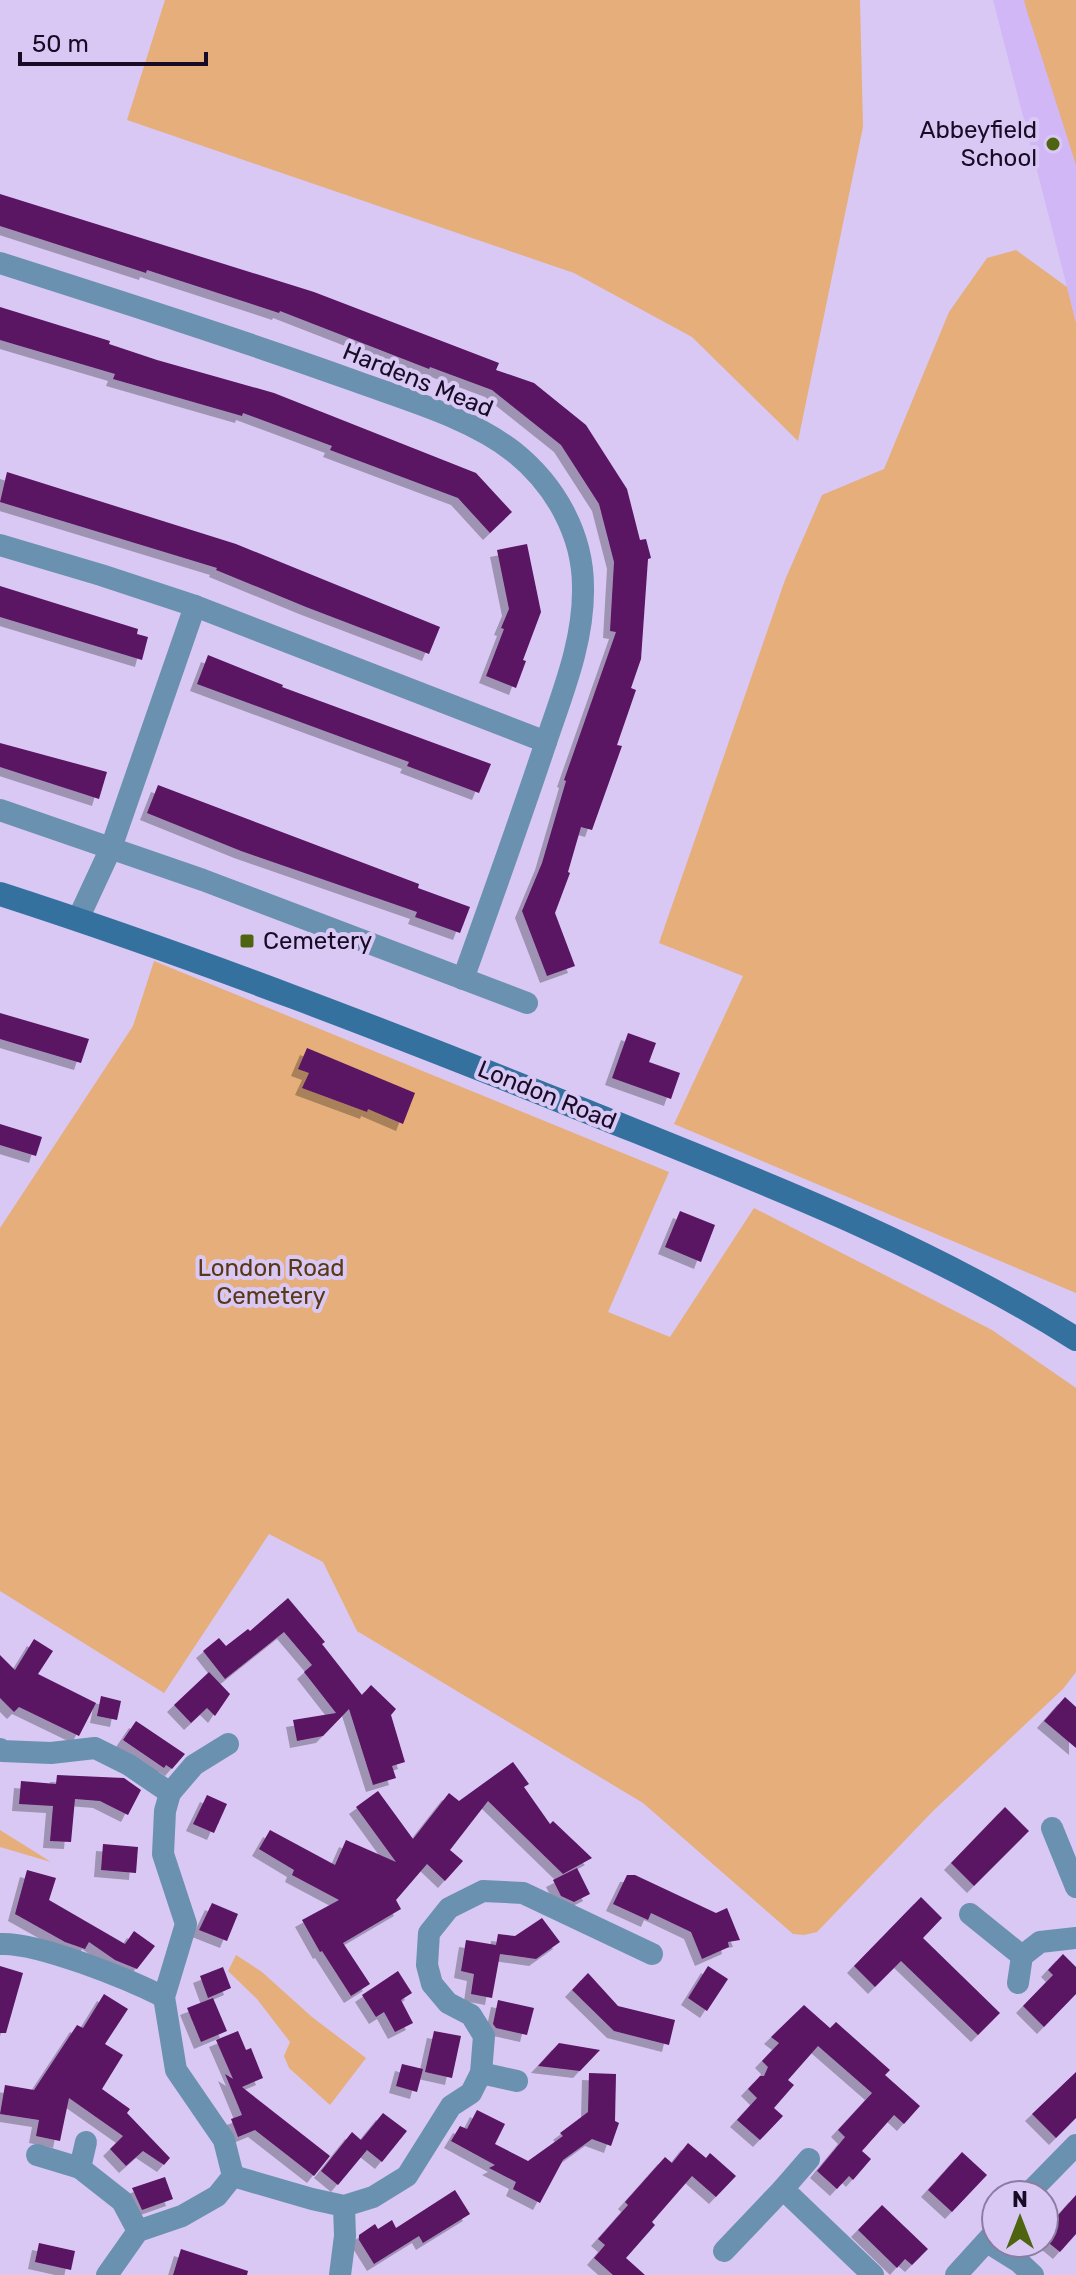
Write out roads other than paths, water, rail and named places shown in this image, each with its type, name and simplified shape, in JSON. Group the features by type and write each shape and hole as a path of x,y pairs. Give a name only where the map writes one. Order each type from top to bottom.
{"street":[{"name":"Hardens Mead","path":"0,263 206,328 478,429 515,453 544,482 565,512 582,570 580,627 546,742 463,979"},
{"path":"0,545 195,606 546,742"},
{"path":"78,919 111,848 195,606"},
{"path":"0,810 111,848 527,1003"},
{"name":"London Road","path":"0,894 243,977 403,1037 761,1181 873,1229 929,1257 1029,1309 1076,1339"},
{"path":"228,1744 194,1765 170,1793 165,1811 163,1854 186,1924 164,1997 176,2070 224,2140 233,2176"},
{"path":"0,1749 51,1753 95,1748 129,1765 170,1793"},
{"path":"1052,1828 1076,1887"},
{"path":"233,2176 344,2206 373,2197 407,2176 451,2106 471,2093 481,2073 484,2036 471,2015 448,2003 432,1984 427,1965 429,1933 449,1908 483,1891 523,1893 652,1954"},
{"path":"970,1914 1022,1956"},
{"path":"1018,1983 1022,1956 1040,1942 1076,1938"},
{"path":"0,1944 17,1943 79,1963 164,1997"},
{"path":"481,2073 517,2081"},
{"path":"80,2168 86,2142"},
{"path":"1043,2179 1076,2145"},
{"path":"37,2155 80,2168 122,2201 138,2231"},
{"path":"724,2251 809,2159"},
{"path":"107,2275 138,2231 182,2216 217,2196 233,2176"},
{"path":"783,2189 873,2275"},
{"path":"340,2275 345,2236 344,2206"},
{"path":"956,2275 980,2248"},
{"path":"1016,2259 1033,2275"}],"place":[{"name":"Abbeyfield School","path":"1053,144"},
{"name":"Cemetery","path":"247,941"}],"park label":[{"name":"London Road Cemetery","path":"271,1282"}]}
